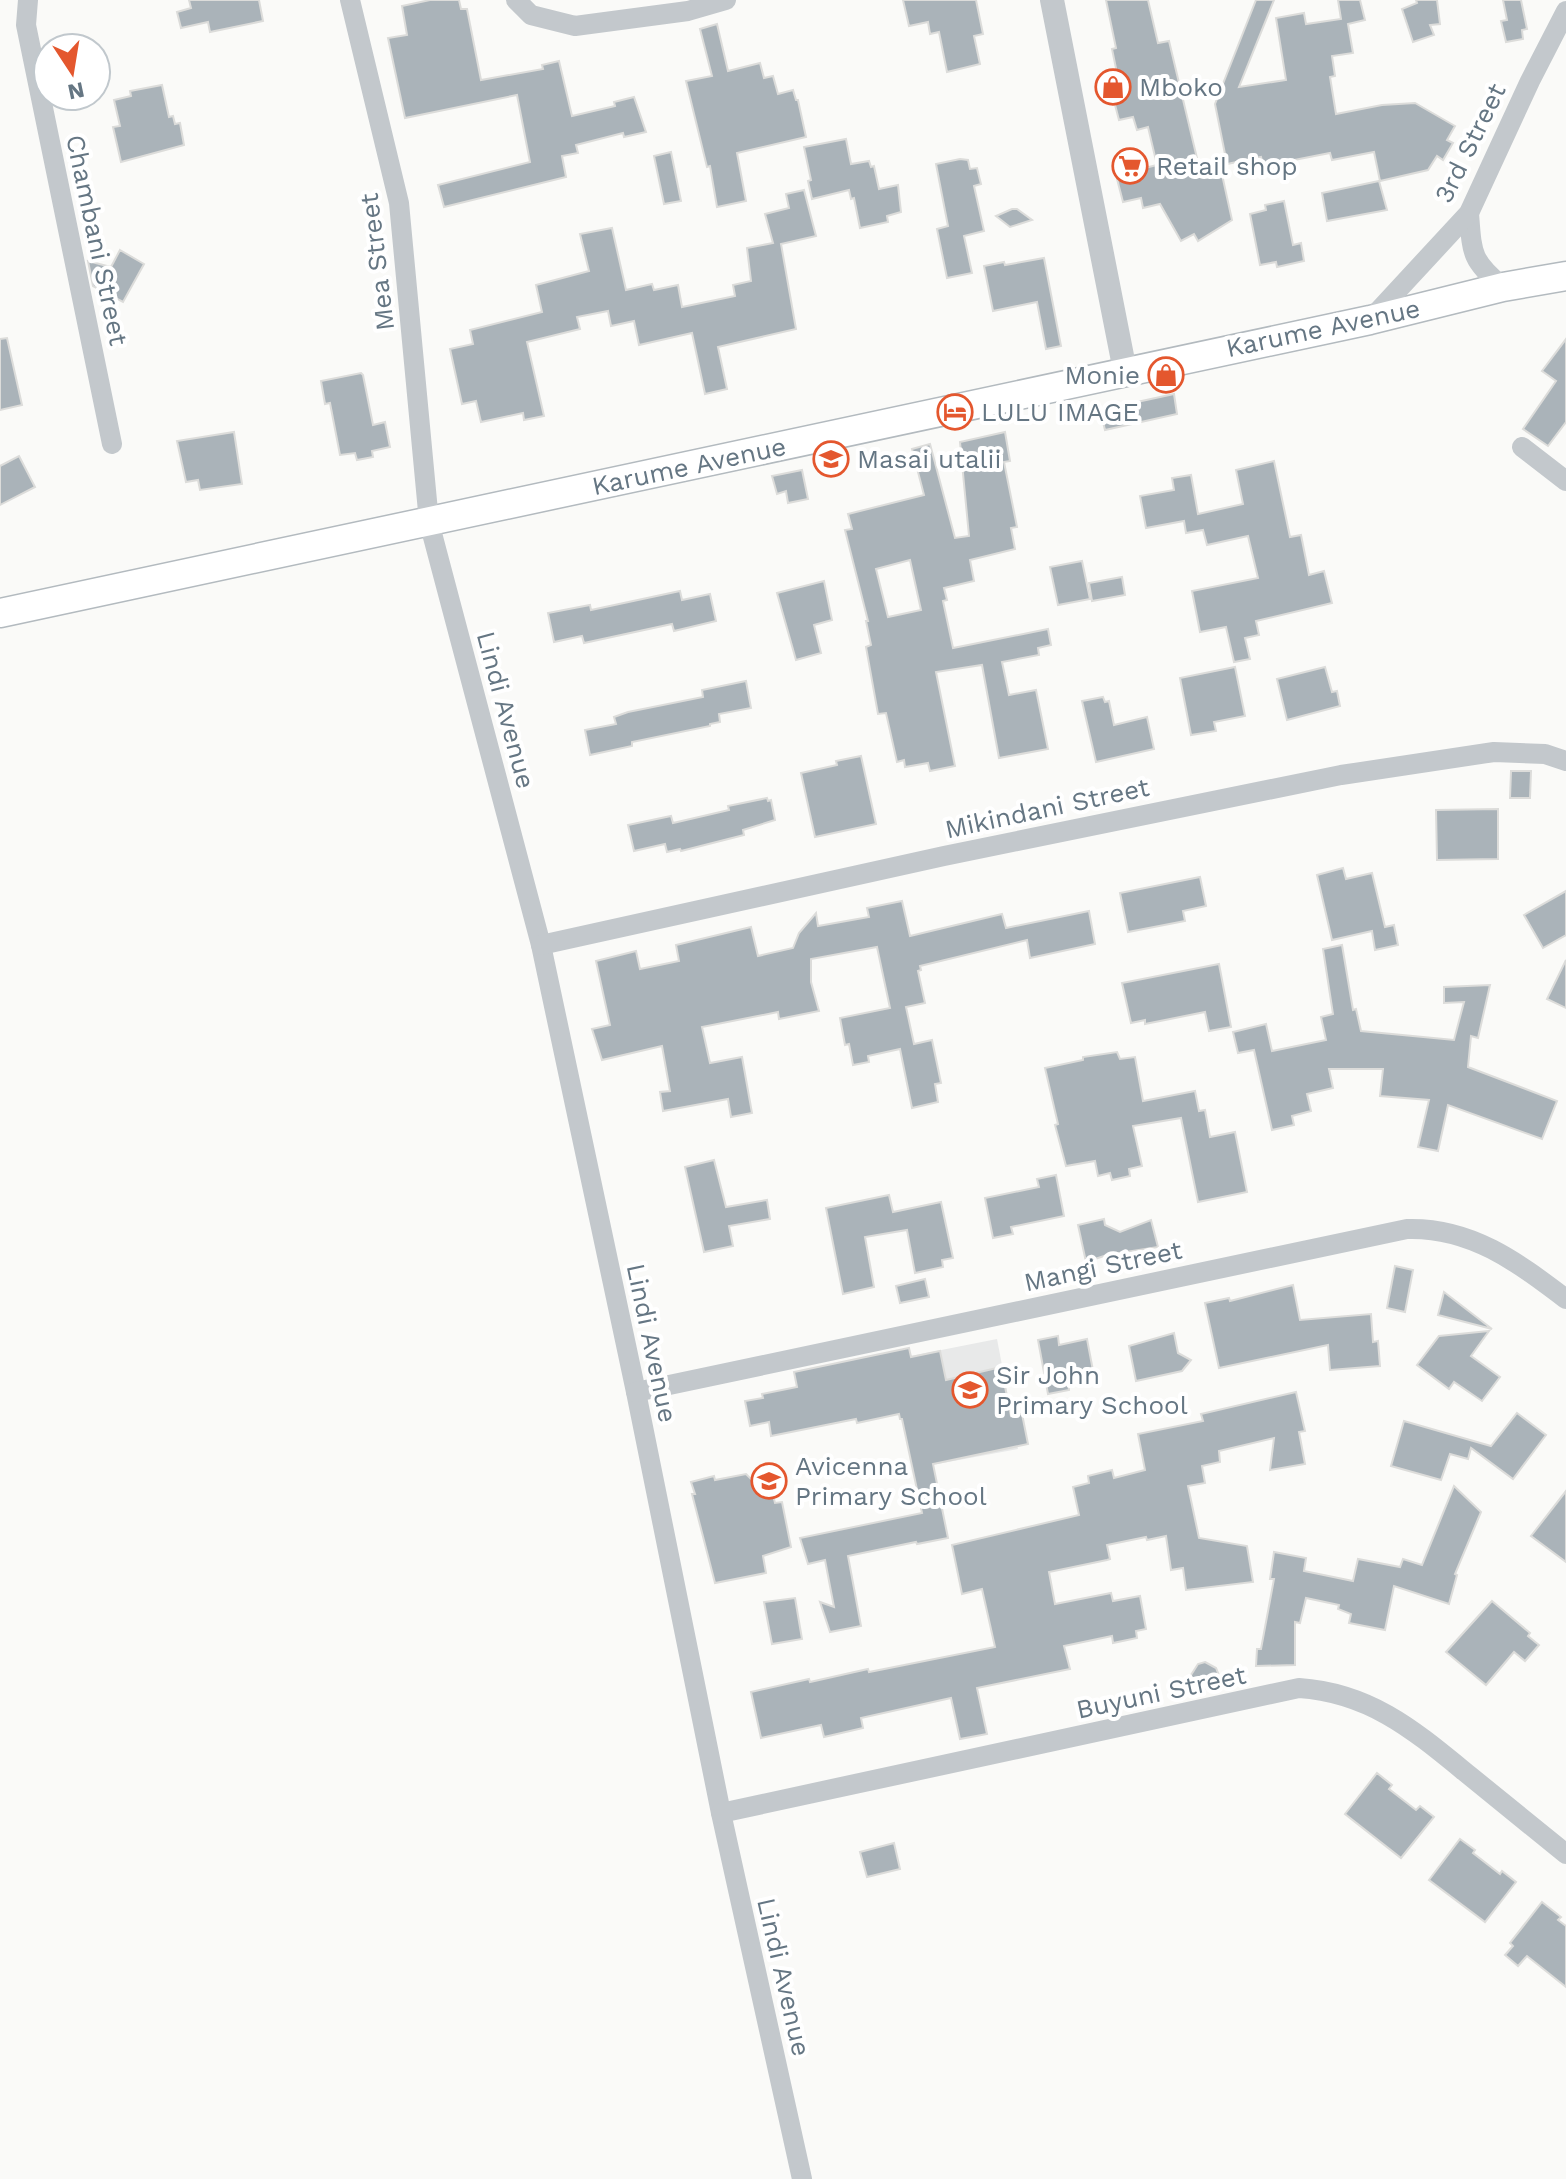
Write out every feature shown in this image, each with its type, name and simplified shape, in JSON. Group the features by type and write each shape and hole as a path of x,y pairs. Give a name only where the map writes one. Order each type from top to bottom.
{"main road":[{"name":"Karume Avenue","path":"0,613 1370,320 1503,287 1566,276"}],"street":[{"name":"Chambani Street","path":"28,0 26,25 112,444"},
{"name":"Mea Street","path":"350,0 399,203 429,522"},
{"path":"516,0 531,15 575,26 688,11 726,0"},
{"path":"1052,0 1125,371"},
{"name":"3rd Street","path":"1370,320 1469,213 1566,11"},
{"path":"1469,213 1476,259 1482,270 1503,287"},
{"path":"1522,447 1566,481"},
{"name":"Lindi Avenue","path":"429,522 541,945 721,1813 802,2179"},
{"name":"Mikindani Street","path":"541,945 944,856 1341,775 1494,752 1545,754 1566,761"},
{"name":"Mangi Street","path":"636,1392 1407,1229 1446,1230 1483,1244 1525,1267 1566,1299"},
{"name":"Buyuni Street","path":"721,1813 1299,1688 1347,1696 1367,1703 1406,1725 1566,1854"}],"shaded area":[{"path":"997,1339 1018,1449 932,1465 911,1356"}],"building":[{"path":"189,0 259,0 263,21 210,32 208,22 181,28 177,12 191,8"},
{"path":"430,0 459,0 461,9 467,9 481,80 543,69 542,65 559,61 572,116 615,106 614,102 634,97 646,132 624,137 623,133 576,145 578,153 562,156 566,177 444,207 438,185 530,162 517,95 405,118 388,38 407,35 402,6"},
{"path":"903,0 976,0 983,34 974,36 980,64 947,72 939,32 930,34 928,22 909,26"},
{"path":"1106,0 1148,0 1158,43 1169,41 1201,175 1221,170 1232,220 1198,241 1194,234 1181,241 1160,204 1143,208 1141,198 1123,202 1116,175 1157,165 1148,127 1137,130 1133,117 1119,120 1113,97 1102,100 1098,83 1118,78 1112,49 1116,48"},
{"path":"1256,0 1274,0 1239,87 1286,80 1276,18 1304,13 1306,24 1341,19 1338,0 1360,0 1365,20 1348,24 1353,53 1332,56 1335,76 1330,77 1336,114 1382,105 1415,103 1455,126 1447,140 1453,143 1443,160 1437,156 1428,170 1380,181 1374,152 1332,160 1330,153 1294,160 1295,167 1275,171 1274,167 1264,169 1261,157 1227,164 1215,104"},
{"path":"1416,0 1437,0 1440,24 1430,25 1434,35 1413,42 1402,9 1417,3"},
{"path":"1503,0 1521,0 1527,29 1522,30 1523,39 1506,42 1501,21 1507,20"},
{"path":"717,24 728,71 760,63 764,78 773,76 778,94 793,90 806,137 737,153 746,201 717,207 710,166 707,167 686,81 712,76 700,29"},
{"path":"162,85 169,117 173,116 175,124 180,123 184,145 121,162 113,127 120,126 114,100 131,96 130,91"},
{"path":"846,139 851,164 869,161 871,167 874,166 879,189 898,185 901,212 887,216 888,222 860,228 854,198 851,199 849,190 812,199 804,147"},
{"path":"671,152 681,201 664,204 654,156"},
{"path":"968,160 970,169 977,168 981,184 974,186 984,231 964,236 972,273 947,278 937,229 948,226 936,164"},
{"path":"1379,181 1387,210 1327,221 1322,193"},
{"path":"804,190 816,236 781,244 796,329 718,347 727,389 705,394 692,333 639,345 634,321 611,326 608,311 577,317 580,329 527,342 544,416 524,420 523,413 481,422 476,401 462,404 450,349 473,344 470,330 542,312 536,285 589,271 580,234 612,228 626,290 652,284 654,290 678,285 682,307 735,296 733,285 751,281 747,248 773,243 765,214 789,208 786,194"},
{"path":"1284,201 1293,245 1301,243 1304,261 1277,267 1276,262 1260,265 1250,214 1266,210 1265,205"},
{"path":"1017,209 1032,220 1010,227 996,216"},
{"path":"120,250 144,264 123,302 93,286 88,261 111,267"},
{"path":"1044,258 1061,346 1046,349 1037,302 993,311 984,266"},
{"path":"7,338 22,405 0,410 0,339"},
{"path":"1566,339 1566,422 1548,446 1523,429 1556,381 1542,371"},
{"path":"361,373 373,425 385,422 390,447 372,451 373,457 357,460 355,453 340,455 330,403 325,404 321,381"},
{"path":"1174,394 1177,414 1105,430 1100,410"},
{"path":"234,432 242,484 200,490 198,480 186,482 177,441"},
{"path":"1005,432 1010,461 1004,462 1017,527 1011,528 1015,549 970,560 974,581 944,588 947,600 943,601 953,648 1048,629 1051,645 1038,648 1039,655 1002,662 1009,695 1036,690 1048,749 999,758 982,665 936,672 955,766 930,771 928,763 905,767 904,760 897,762 886,713 878,714 866,647 871,645 868,621 845,530 852,529 848,514 924,495 912,449 930,444 955,538 969,536 960,442","holes":["910,560 921,610 888,617 876,569"]},
{"path":"19,456 35,487 0,505 0,466"},
{"path":"1274,461 1290,537 1301,535 1309,575 1324,571 1332,603 1256,621 1259,635 1245,638 1250,659 1234,662 1226,627 1200,632 1192,591 1258,578 1248,536 1207,545 1203,530 1186,533 1184,521 1146,528 1140,496 1174,490 1172,478 1191,475 1198,514 1243,504 1236,470"},
{"path":"802,470 808,499 788,503 786,491 777,494 772,476"},
{"path":"1082,561 1090,599 1058,605 1050,567"},
{"path":"1122,577 1125,595 1092,601 1089,583"},
{"path":"824,581 832,620 814,625 821,653 796,660 777,593"},
{"path":"680,591 682,600 710,594 716,621 674,631 672,624 584,643 582,636 554,642 548,613 590,605 591,610"},
{"path":"1235,667 1245,716 1214,722 1216,731 1191,735 1180,678"},
{"path":"1325,667 1332,692 1337,691 1340,706 1287,720 1277,679"},
{"path":"746,681 751,708 719,714 720,722 710,726 632,742 632,746 590,755 585,730 616,724 614,717 628,712 703,697 702,690"},
{"path":"1103,697 1105,702 1109,701 1114,725 1147,717 1154,749 1096,762 1082,701"},
{"path":"861,756 876,824 815,837 801,773"},
{"path":"1511,771 1531,771 1530,798 1510,798"},
{"path":"767,798 771,800 775,820 743,830 744,835 681,851 667,852 665,844 634,851 628,825 671,816 673,823"},
{"path":"1498,809 1498,859 1437,860 1436,810"},
{"path":"1343,868 1346,879 1372,873 1385,927 1394,925 1398,945 1375,950 1372,931 1332,940 1317,875"},
{"path":"1200,877 1206,906 1183,911 1185,921 1128,932 1120,893"},
{"path":"1566,891 1566,935 1543,948 1524,915"},
{"path":"902,901 910,936 1002,914 1006,928 1089,911 1095,944 1030,958 1027,940 920,966 921,970 918,971 925,1003 906,1007 914,1044 932,1040 941,1083 935,1084 938,1102 912,1108 900,1049 868,1056 869,1062 853,1065 849,1044 845,1045 840,1018 890,1008 877,947 811,959 811,982 819,1011 779,1019 778,1012 702,1027 710,1063 742,1057 752,1113 731,1117 728,1099 663,1111 660,1092 670,1091 662,1046 602,1060 592,1029 610,1025 596,961 636,951 640,969 679,961 676,945 751,927 758,956 793,948 799,933 816,913 818,926 869,917 867,908"},
{"path":"1342,945 1353,1010 1356,1009 1361,1031 1454,1040 1464,1002 1444,1003 1444,987 1490,985 1478,1038 1471,1036 1468,1067 1557,1101 1542,1139 1448,1105 1438,1151 1418,1147 1429,1100 1380,1096 1383,1069 1329,1069 1333,1088 1307,1094 1311,1111 1292,1116 1294,1125 1272,1130 1254,1050 1238,1053 1233,1032 1266,1024 1272,1051 1326,1040 1321,1017 1333,1014 1323,949"},
{"path":"1566,960 1566,1008 1547,999"},
{"path":"1219,964 1231,1027 1209,1031 1205,1012 1145,1024 1145,1020 1131,1023 1122,983"},
{"path":"1117,1052 1120,1059 1135,1057 1143,1101 1195,1091 1199,1111 1205,1110 1210,1137 1235,1132 1247,1192 1198,1202 1181,1118 1133,1126 1142,1166 1129,1169 1130,1176 1112,1180 1110,1173 1098,1176 1095,1161 1066,1166 1045,1068 1083,1060 1083,1057"},
{"path":"714,1160 726,1207 767,1200 770,1219 729,1226 733,1246 704,1252 685,1167"},
{"path":"1056,1175 1064,1216 1011,1227 1013,1234 993,1238 985,1198 1039,1187 1037,1179"},
{"path":"889,1195 893,1212 941,1202 953,1258 942,1260 943,1267 915,1273 907,1230 865,1237 874,1287 843,1294 826,1208"},
{"path":"1104,1219 1105,1225 1120,1232 1151,1220 1158,1247 1107,1255 1086,1262 1078,1225"},
{"path":"1395,1266 1413,1270 1405,1312 1387,1308"},
{"path":"925,1279 929,1297 900,1303 896,1286"},
{"path":"1293,1285 1300,1320 1371,1314 1373,1342 1378,1341 1380,1366 1330,1370 1328,1345 1219,1368 1205,1303 1229,1298 1230,1301"},
{"path":"1444,1292 1492,1329 1438,1315"},
{"path":"1489,1331 1471,1356 1500,1377 1482,1401 1454,1382 1449,1389 1417,1365 1439,1336"},
{"path":"1174,1333 1178,1353 1191,1360 1182,1371 1136,1381 1129,1346"},
{"path":"1058,1336 1059,1345 1087,1339 1094,1376 1068,1381 1069,1390 1048,1394 1038,1340"},
{"path":"909,1348 911,1357 940,1351 946,1380 1001,1367 1011,1416 1022,1414 1028,1444 933,1464 948,1538 848,1556 861,1626 830,1632 820,1602 834,1607 825,1560 808,1564 800,1538 922,1513 902,1419 899,1414 857,1423 856,1419 771,1436 769,1422 750,1426 745,1401 797,1387 794,1372"},
{"path":"1296,1392 1305,1431 1299,1432 1305,1464 1270,1470 1274,1438 1219,1451 1220,1462 1202,1466 1205,1483 1188,1486 1199,1538 1247,1546 1253,1582 1186,1590 1183,1568 1171,1570 1166,1536 1107,1545 1110,1559 1049,1572 1055,1604 1111,1593 1113,1601 1140,1596 1146,1629 1136,1631 1137,1638 1113,1643 1112,1636 1064,1646 1070,1669 977,1688 987,1734 960,1739 951,1698 861,1718 863,1728 824,1737 821,1725 761,1738 751,1692 995,1647 982,1589 962,1594 952,1545 1079,1515 1073,1487 1089,1483 1088,1476 1112,1470 1114,1478 1145,1470 1138,1434 1203,1421 1201,1414"},
{"path":"1517,1413 1546,1435 1513,1479 1471,1448 1468,1459 1450,1454 1441,1480 1391,1466 1404,1421 1491,1446"},
{"path":"746,1474 754,1482 765,1480 767,1492 772,1491 775,1503 782,1502 791,1547 763,1556 766,1573 715,1583 691,1482 714,1476 715,1480"},
{"path":"1454,1486 1481,1512 1455,1574 1449,1604 1394,1586 1385,1630 1349,1623 1351,1614 1338,1609 1339,1605 1306,1598 1300,1623 1295,1622 1295,1665 1256,1666 1257,1649 1261,1649 1274,1579 1270,1579 1274,1552 1306,1558 1304,1571 1353,1581 1358,1559 1400,1567 1403,1559 1422,1565"},
{"path":"1566,1491 1566,1562 1531,1536"},
{"path":"795,1598 802,1639 772,1644 764,1602"},
{"path":"1492,1601 1530,1633 1528,1636 1539,1645 1525,1661 1514,1652 1486,1685 1446,1652"},
{"path":"1205,1662 1216,1668 1222,1683 1202,1690 1192,1682 1191,1675 1198,1664"},
{"path":"1377,1773 1392,1785 1389,1789 1416,1810 1420,1806 1434,1817 1401,1858 1345,1814"},
{"path":"1460,1839 1500,1874 1502,1871 1516,1882 1485,1922 1429,1880"},
{"path":"894,1843 900,1869 867,1877 860,1852"},
{"path":"1542,1902 1561,1917 1558,1920 1566,1926 1566,1987 1527,1956 1518,1966 1505,1955 1513,1946 1510,1943"}],"place":[{"name":"Mboko","path":"1113,87"},
{"name":"Retail shop","path":"1130,166"},
{"name":"Monie","path":"1166,375"},
{"name":"LULU IMAGE","path":"955,412"},
{"name":"Masai utalii","path":"831,459"},
{"name":"Sir John Primary School","path":"970,1390"},
{"name":"Avicenna Primary School","path":"769,1481"}]}
